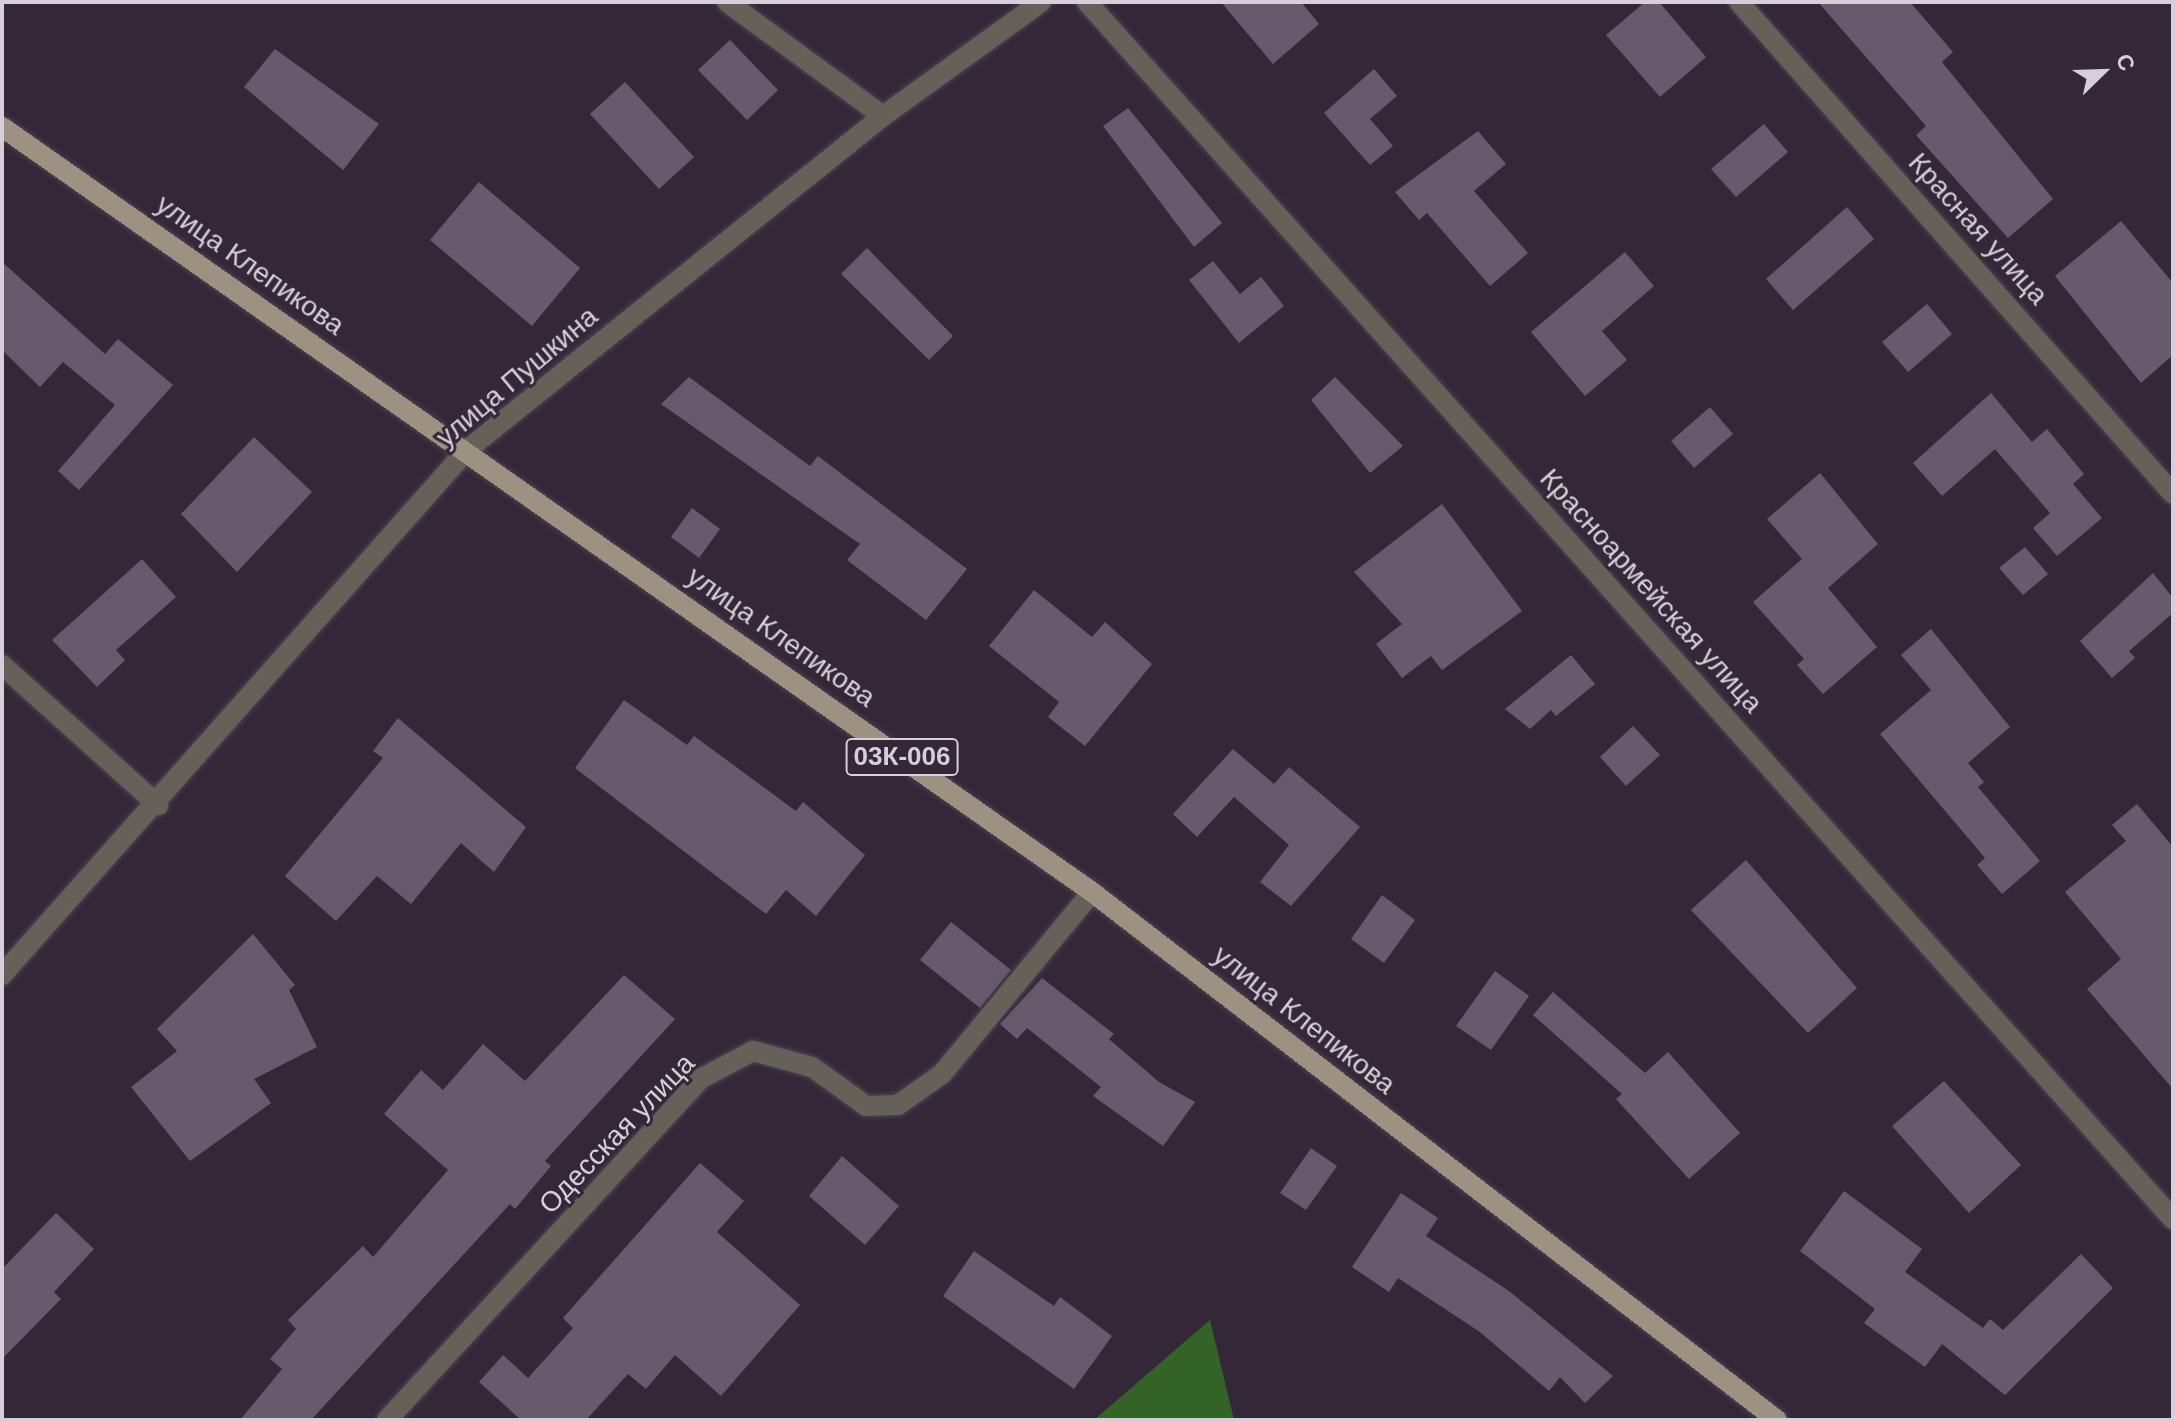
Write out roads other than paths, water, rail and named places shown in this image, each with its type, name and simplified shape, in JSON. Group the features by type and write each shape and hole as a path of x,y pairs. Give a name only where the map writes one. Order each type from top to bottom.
{"main road":[{"name":"улица Клепикова","path":"2,127 467,450 1092,892 1777,1420"}],"street":[{"path":"727,2 883,116"},
{"name":"улица Пушкина","path":"2,975 158,805 467,450 883,116 1041,2"},
{"name":"Красноармейская улица","path":"1087,2 2173,1219"},
{"name":"Красная улица","path":"1739,2 2173,494"},
{"path":"2,665 158,805"},
{"name":"Одесская улица","path":"387,1420 702,1078 753,1051 812,1067 866,1106 898,1105 942,1074 1092,892"}]}
